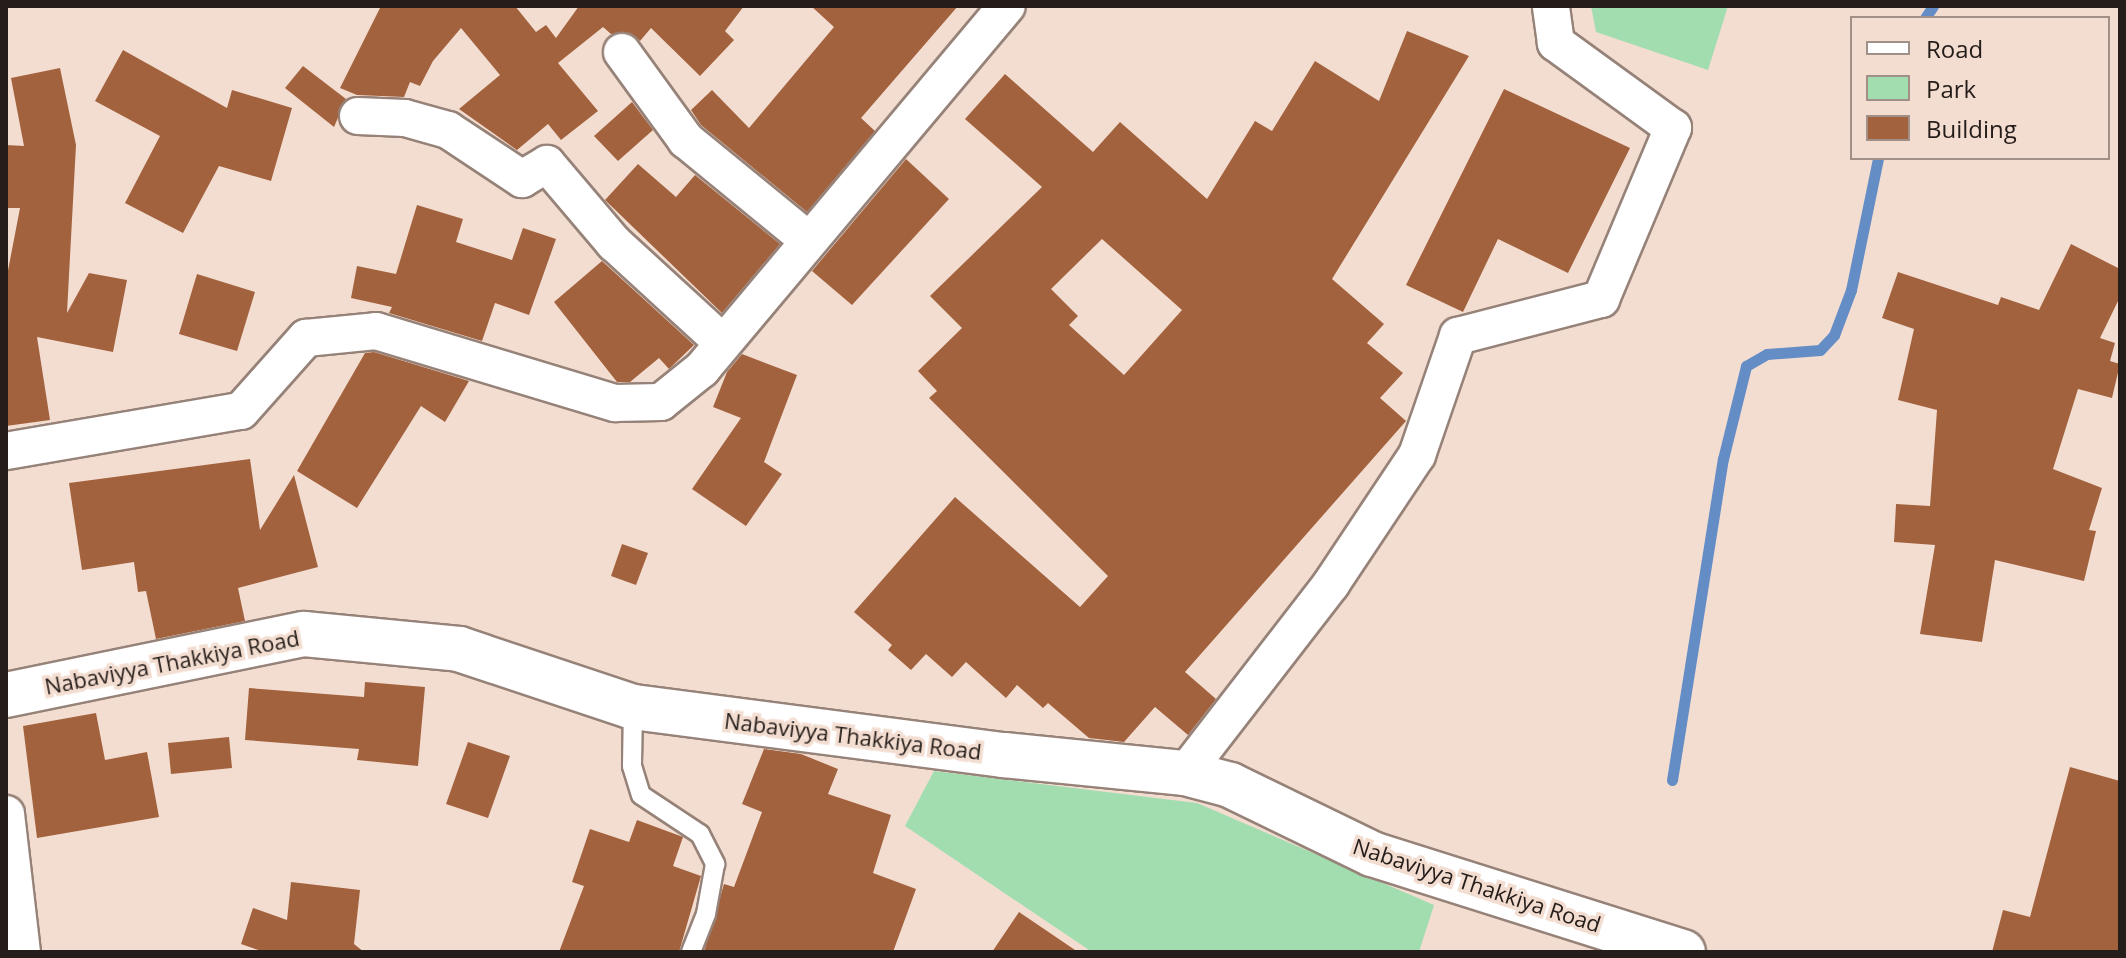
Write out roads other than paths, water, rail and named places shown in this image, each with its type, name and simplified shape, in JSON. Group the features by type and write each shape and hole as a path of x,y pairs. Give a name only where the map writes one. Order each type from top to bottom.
{"street":[{"path":"6,451 241,411 306,338 376,331 615,403 661,402 702,369 807,239 1007,6"},
{"path":"1185,773 1331,584 1417,455 1458,336 1601,299 1673,128 1556,43 1551,6"},
{"path":"622,52 686,140 807,239"},
{"path":"358,116 405,118 448,130 522,179 547,164 614,243 722,342"},
{"name":"Nabaviyya Thakkiya Road","path":"6,695 304,634 459,649 633,707 1004,755 1185,773 1230,785 1372,854 1683,952"},
{"path":"6,814 20,950"}],"lane":[{"path":"633,707 632,766 641,795 700,834 715,864 706,914 691,952"}],"waterway":[{"path":"1926,16 1933,6"},
{"path":"1672,780 1723,459 1746,366 1767,354 1820,350 1834,335 1851,290 1878,160"}]}
